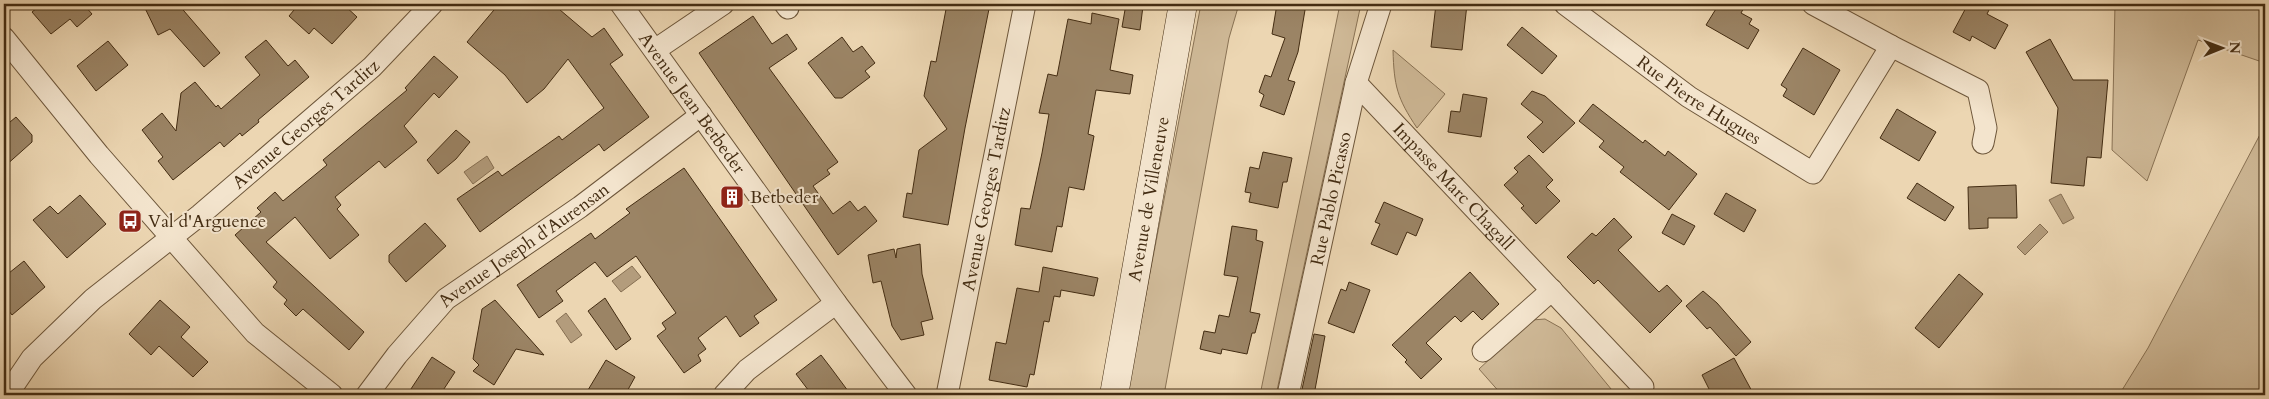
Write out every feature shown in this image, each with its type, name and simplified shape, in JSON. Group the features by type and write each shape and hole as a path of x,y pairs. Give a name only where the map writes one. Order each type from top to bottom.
{"main road":[{"name":"Avenue de Villeneuve","path":"1114,395 1183,4"}],"street":[{"name":"Avenue Georges Tarditz","path":"8,395 32,358 93,299 172,238 372,66 432,4"},
{"name":"Avenue Jean Betbeder","path":"622,4 836,304 906,395"},
{"path":"655,50 722,4"},
{"name":"Avenue Georges Tarditz","path":"948,395 1025,4"},
{"name":"Rue Pablo Picasso","path":"1288,395 1356,83 1381,4"},
{"name":"Rue Pierre Hugues","path":"1565,4 1689,96 1813,173 1891,46"},
{"path":"1813,4 1978,90 1986,128 1983,143"},
{"path":"4,38 100,155 255,333 332,395"},
{"name":"Impasse Marc Chagall","path":"1356,83 1642,386"},
{"name":"Avenue Joseph d'Aurensan","path":"366,395 397,355 446,299 580,207 701,115"},
{"path":"1483,352 1552,290"},
{"path":"724,395 747,370 836,304"}],"shaded area":[{"path":"1201,4 1239,4 1229,38 1164,395 1127,395"},
{"path":"1340,4 1361,4 1276,395 1260,395"},
{"path":"2115,4 2265,4 2265,63 2198,40 2147,181 2112,150"},
{"path":"1393,50 1445,94 1417,128 1405,108 1398,91 1394,73"},
{"path":"2265,125 2265,395 2119,395 2148,348"},
{"path":"487,156 494,168 473,184 464,172"},
{"path":"2061,194 2074,218 2063,224 2049,200"},
{"path":"2040,224 2048,232 2025,255 2017,247"},
{"path":"632,266 641,277 621,292 612,281"},
{"path":"566,313 582,335 571,343 556,321"},
{"path":"1545,319 1561,328 1616,395 1502,395 1479,369 1532,320"}],"building":[{"path":"42,4 88,4 85,6 92,14 77,27 70,19 51,34 32,12"},
{"path":"143,4 178,4 220,53 204,67 170,29 158,35"},
{"path":"299,4 343,4 357,17 332,44 314,28 309,34 289,16"},
{"path":"499,4 553,4 592,37 604,28 623,55 610,64 649,117 604,151 599,144 480,232 457,199 498,171 502,176 559,136 562,140 604,108 568,59 544,89 527,103 505,75 467,42"},
{"path":"947,4 990,4 948,225 903,217 907,193 912,194 919,150 947,129 924,96 931,61 936,62"},
{"path":"1126,4 1143,6 1140,30 1122,27"},
{"path":"1277,4 1306,4 1298,52 1288,80 1295,82 1284,115 1260,106 1264,95 1259,92 1265,75 1271,77 1285,38 1272,34"},
{"path":"1436,4 1467,4 1462,50 1431,47"},
{"path":"1719,4 1746,4 1741,13 1752,19 1749,24 1759,30 1748,49 1706,25"},
{"path":"1968,4 1992,4 1987,14 2008,25 1995,49 1972,36 1970,41 1953,32"},
{"path":"1092,13 1119,19 1110,70 1133,75 1130,94 1096,90 1088,134 1094,136 1084,190 1069,187 1062,227 1057,226 1052,252 1015,245 1021,208 1030,209 1042,153 1049,114 1039,113 1048,74 1057,76 1068,19 1091,24"},
{"path":"753,16 772,44 787,34 797,49 769,68 838,162 827,170 830,174 813,186 833,214 850,201 858,211 865,206 877,221 838,255 699,53"},
{"path":"1522,27 1557,56 1542,74 1507,45"},
{"path":"842,37 853,52 862,46 875,63 865,71 870,77 842,98 835,98 808,63"},
{"path":"2050,39 2073,80 2108,80 2101,158 2087,157 2084,186 2051,183 2058,108 2026,52"},
{"path":"266,40 288,66 295,60 309,77 242,136 240,133 224,147 220,142 173,180 158,161 163,157 142,130 162,113 176,131 181,93 195,82 216,107 218,105 221,109 260,75 245,57"},
{"path":"108,41 128,65 96,91 77,66"},
{"path":"1803,48 1840,70 1814,115 1783,96 1787,89 1781,85"},
{"path":"434,56 458,77 439,98 434,93 404,126 417,142 385,168 379,161 335,197 341,205 337,209 359,235 330,259 295,217 266,242 364,332 349,350 303,309 296,316 284,304 287,300 273,287 277,282 235,235 261,212 257,208 275,192 283,201 327,165 323,160 407,90 405,88"},
{"path":"1532,91 1545,96 1575,123 1543,153 1527,137 1543,122 1521,104"},
{"path":"1463,94 1487,98 1481,137 1448,132 1451,111 1460,112"},
{"path":"1593,104 1643,143 1645,140 1665,156 1668,151 1697,174 1669,210 1620,172 1624,167 1599,147 1604,141 1579,121"},
{"path":"1897,109 1936,132 1919,161 1880,138"},
{"path":"16,117 32,135 32,142 4,167 4,127"},
{"path":"456,130 470,142 456,159 438,174 427,160"},
{"path":"1263,152 1292,158 1287,182 1283,182 1278,208 1249,202 1251,193 1245,192 1250,167 1259,169"},
{"path":"1529,155 1553,180 1546,187 1560,201 1536,224 1521,208 1524,206 1504,185 1518,172 1514,168"},
{"path":"684,168 777,300 754,316 759,323 740,337 726,316 698,338 706,349 698,355 701,361 684,373 657,336 666,329 662,323 676,313 636,256 607,277 595,262 556,291 563,301 539,318 517,285 591,233 595,239 630,213 626,209"},
{"path":"1917,183 1954,207 1945,221 1907,198"},
{"path":"2016,185 2017,218 1988,218 1988,228 1969,229 1968,187"},
{"path":"1726,193 1756,210 1744,232 1714,214"},
{"path":"80,195 106,224 67,258 33,220 50,206 58,214"},
{"path":"1384,202 1423,219 1416,236 1407,232 1397,255 1371,244 1380,224 1375,222"},
{"path":"1672,214 1695,226 1684,245 1662,233"},
{"path":"1614,218 1632,237 1618,250 1659,292 1667,285 1682,301 1650,333 1598,280 1594,284 1567,257 1592,233 1596,236"},
{"path":"425,223 446,246 406,282 389,262 389,255"},
{"path":"1232,226 1257,230 1256,240 1263,242 1250,312 1260,314 1255,333 1252,333 1247,354 1222,349 1221,354 1200,349 1204,331 1215,333 1219,315 1229,317 1238,277 1224,275"},
{"path":"920,244 922,274 933,319 921,322 924,335 901,340 892,326 881,281 873,283 868,255 894,249 896,258 897,249"},
{"path":"24,261 45,287 12,315 4,305 4,277"},
{"path":"1043,267 1098,278 1094,296 1061,290 1060,297 1054,296 1049,322 1044,321 1034,375 1030,374 1027,387 989,380 996,342 1006,344 1017,288 1039,292"},
{"path":"1470,272 1499,304 1482,320 1473,311 1461,322 1455,316 1426,343 1442,359 1421,379 1405,362 1407,360 1392,345"},
{"path":"1959,274 1983,294 1939,348 1915,328"},
{"path":"1349,282 1370,290 1354,333 1328,323 1341,289 1346,291"},
{"path":"1703,291 1717,303 1751,342 1736,356 1710,327 1707,329 1686,306"},
{"path":"605,298 631,339 616,350 588,311"},
{"path":"160,300 190,327 181,337 208,362 193,377 159,346 151,355 129,334"},
{"path":"495,300 544,355 516,349 494,385 473,371 479,365 473,359 482,309"},
{"path":"1314,334 1325,336 1314,395 1301,394"},
{"path":"821,355 851,395 812,395 796,374"},
{"path":"432,357 455,372 440,395 407,395"},
{"path":"1734,358 1754,395 1712,395 1702,375"},
{"path":"606,360 635,377 625,395 585,395"}],"place":[{"name":"Betbeder","path":"732,197"},
{"name":"Val d'Arguence","path":"130,221"}]}
